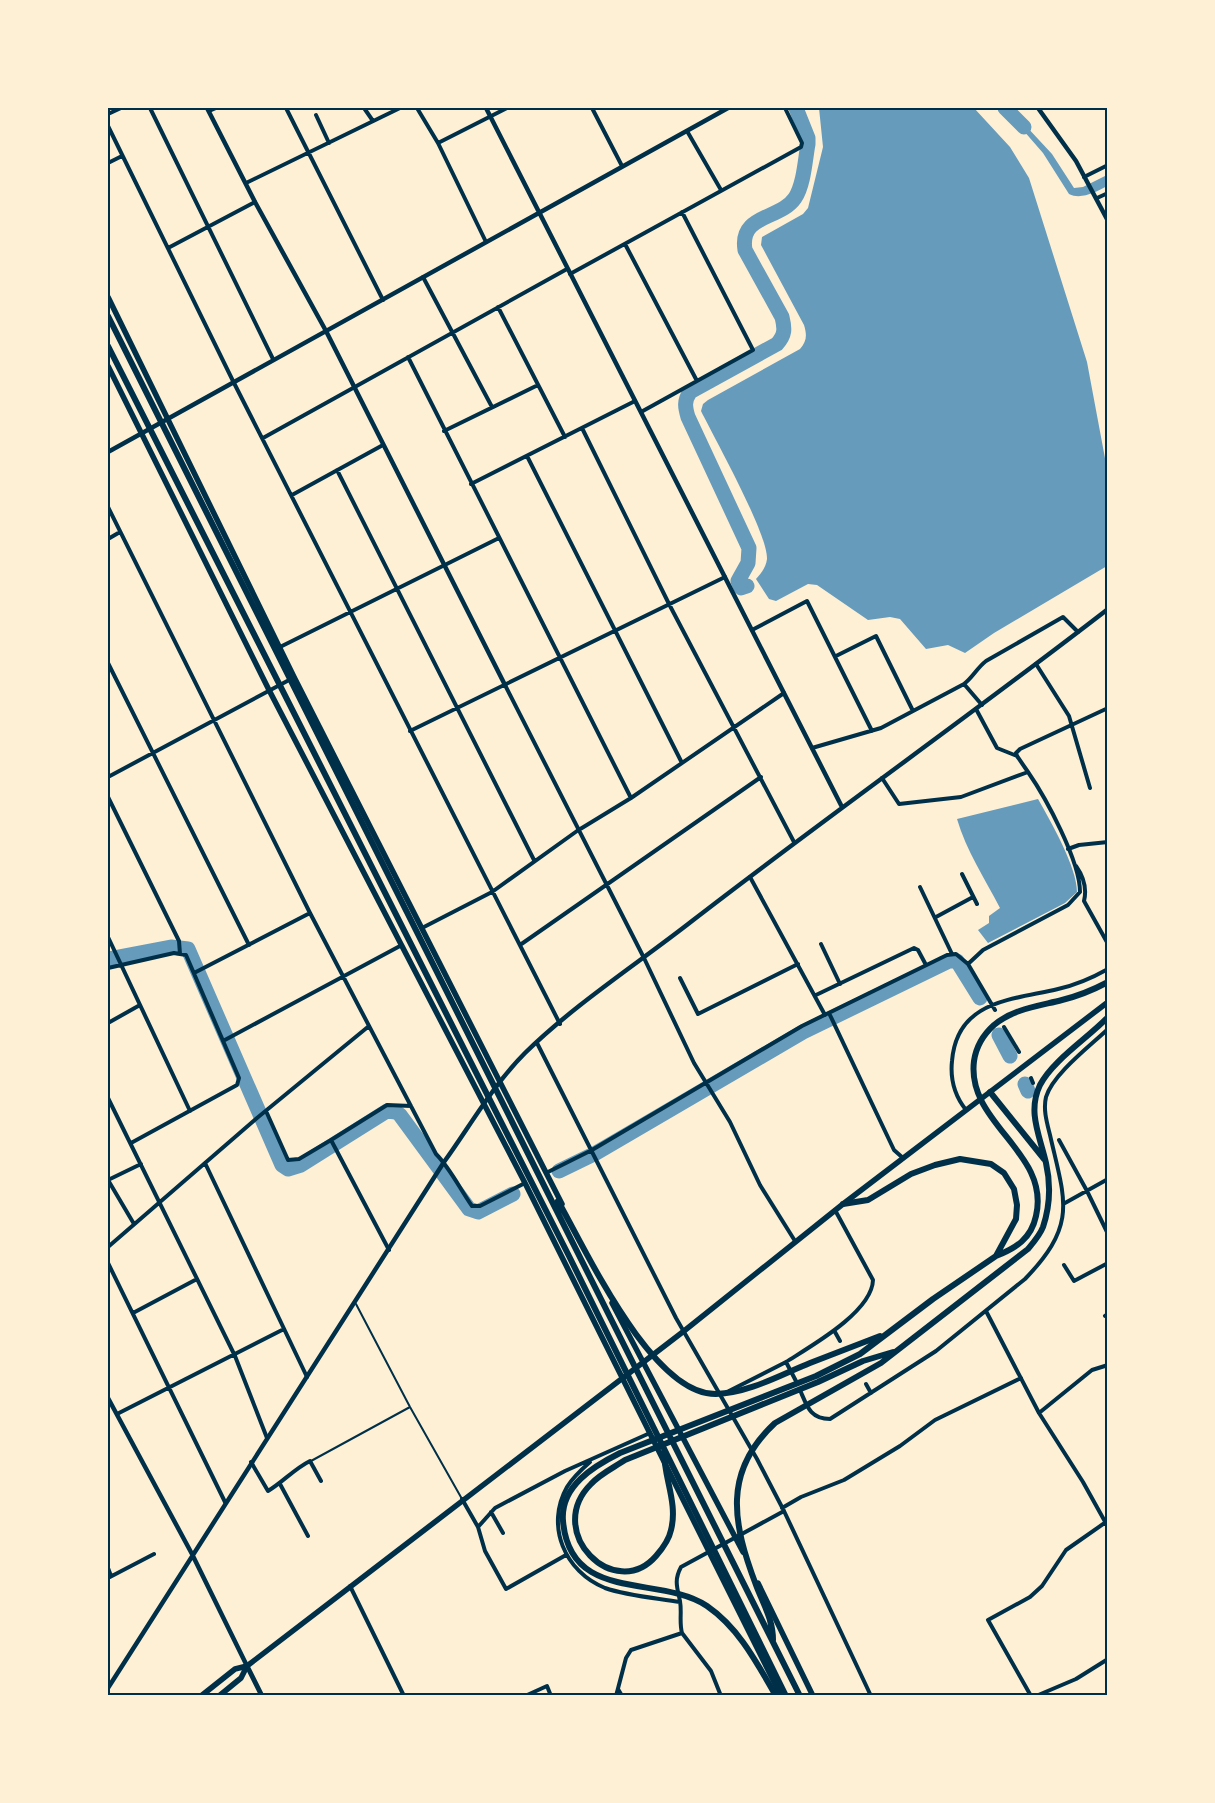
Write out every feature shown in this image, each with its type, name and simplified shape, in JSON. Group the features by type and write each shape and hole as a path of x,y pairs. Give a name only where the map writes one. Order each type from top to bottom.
{"highway":[{"path":"108,316 265,633 523,1141 800,1696"},
{"path":"108,346 254,639 569,1256 786,1696"},
{"path":"664,1449 664,1468 671,1488 673,1520 667,1542 653,1560 632,1570 617,1571 598,1563 583,1550 576,1534 575,1515 580,1498 590,1484 604,1473 625,1460 817,1379 860,1354 996,1256 1018,1247 1030,1234 1039,1203 1038,1188 1024,1158 989,1116 974,1084 975,1056 980,1043 995,1024 1026,1009 1088,992 1108,982"},
{"path":"773,1642 773,1623 756,1585 739,1530 736,1513 738,1483 747,1457 764,1434 789,1414 825,1397 866,1374 1028,1250 1042,1229 1048,1208 1049,1189 1046,1161 1033,1114 1035,1099 1041,1084 1050,1071 1108,1017"},
{"path":"990,1092 1046,1161"},
{"path":"523,1141 625,1318 644,1346 661,1366 677,1379 700,1391 715,1394 760,1384 886,1334"},
{"path":"843,1204 868,1200 911,1174 935,1165 960,1159 978,1160 991,1164 1004,1173 1014,1189 1016,1205 1016,1218 996,1256"},
{"path":"776,1696 753,1656 727,1622 706,1606 687,1596 612,1582 591,1572 573,1555 564,1535 562,1515 568,1496 579,1478 598,1464 620,1453 863,1361 897,1351"}],"main road":[{"path":"108,297 166,419 294,677 642,1362 736,1537 813,1696"},
{"path":"108,366 268,690 525,1183 781,1696"},
{"path":"201,1696 236,1669 247,1666 462,1499 684,1331 835,1210 1108,1002"},
{"path":"219,1696 241,1678 247,1666"},
{"path":"247,1666 262,1696"}],"street":[{"path":"108,114 121,108"},
{"path":"150,108 273,359"},
{"path":"216,108 208,109 255,202 326,331 446,565 577,831 644,958 707,1086 730,1122 760,1184 795,1241"},
{"path":"286,108 383,300"},
{"path":"364,108 373,121"},
{"path":"246,183 400,108"},
{"path":"417,108 438,143 486,242"},
{"path":"486,108 842,807"},
{"path":"438,143 508,108"},
{"path":"592,108 622,166"},
{"path":"108,452 728,108"},
{"path":"570,274 801,147 802,142 785,108"},
{"path":"1038,108 1066,146 1108,221"},
{"path":"316,115 329,143"},
{"path":"108,126 233,381 560,1024"},
{"path":"686,130 721,190"},
{"path":"108,163 122,156"},
{"path":"1085,178 1108,165"},
{"path":"1096,197 1108,193"},
{"path":"168,248 255,202"},
{"path":"641,412 752,350 682,212"},
{"path":"625,244 697,381"},
{"path":"263,438 567,269"},
{"path":"423,277 492,408"},
{"path":"498,307 565,437"},
{"path":"408,358 631,798"},
{"path":"444,431 538,385"},
{"path":"472,484 635,400"},
{"path":"582,428 669,604 794,842"},
{"path":"292,495 383,445"},
{"path":"527,456 614,632 682,763"},
{"path":"336,470 534,860"},
{"path":"108,507 212,720 436,1154 472,1206 480,1206 525,1183"},
{"path":"108,539 120,532"},
{"path":"280,647 349,611 500,538"},
{"path":"410,731 724,577"},
{"path":"752,630 807,601 872,731"},
{"path":"108,1688 225,1502 437,1174 500,1082 536,1043 794,842 982,705 1108,609"},
{"path":"812,748 872,731 913,711 964,684 972,677 977,668 986,661 1063,617 1078,632"},
{"path":"836,656 876,636 913,711"},
{"path":"108,663 250,944"},
{"path":"1036,664 1064,707 1090,788"},
{"path":"108,777 294,677"},
{"path":"964,684 982,705"},
{"path":"422,928 492,892 534,860 631,798 784,693"},
{"path":"1017,756 1016,753 1020,749 1108,708"},
{"path":"968,964 983,950 1076,900 1080,892 1080,885 1068,849 1043,796 1017,756 997,748 976,709"},
{"path":"882,778 900,804 961,797 1028,772"},
{"path":"520,945 607,886 761,776"},
{"path":"108,797 179,941 180,952"},
{"path":"1068,849 1079,845 1108,842"},
{"path":"1073,862 1083,879 1084,901 1108,944"},
{"path":"962,874 977,904"},
{"path":"750,877 798,964 830,1016 894,1150 903,1158"},
{"path":"920,887 936,917 936,923 952,954 962,958 968,964 995,1010"},
{"path":"936,917 973,897"},
{"path":"196,972 310,913"},
{"path":"108,936 190,1111"},
{"path":"821,944 840,984"},
{"path":"224,1040 400,946"},
{"path":"816,995 914,948 918,950 926,965"},
{"path":"108,968 174,953 180,952 186,955 196,972 239,1078 237,1085 130,1143"},
{"path":"546,1173 593,1152 830,1016 926,965 952,954"},
{"path":"680,978 698,1014 798,964"},
{"path":"966,1110 957,1099 952,1086 952,1054 957,1038 966,1023 983,1008 992,1004 1060,989 1092,978 1108,969"},
{"path":"108,1022 140,1005"},
{"path":"108,1247 262,1114 369,1026"},
{"path":"1004,1027 1019,1052"},
{"path":"786,1362 812,1414 816,1417 830,1419 936,1351 1025,1279 1044,1259 1058,1229 1065,1203 1060,1171 1045,1118 1046,1098 1062,1073 1108,1029"},
{"path":"536,1043 684,1331 783,1509 871,1696"},
{"path":"108,1098 109,1106 141,1164 235,1356 267,1438"},
{"path":"262,1114 288,1160 299,1159 332,1141 387,1105 411,1106"},
{"path":"1059,1140 1108,1234"},
{"path":"332,1141 389,1250"},
{"path":"205,1163 307,1377"},
{"path":"134,1224 108,1180 141,1164"},
{"path":"1065,1203 1108,1179"},
{"path":"720,1395 786,1362 835,1332 872,1292 873,1280 835,1210"},
{"path":"108,1263 225,1502"},
{"path":"1064,1265 1074,1281 1108,1263"},
{"path":"133,1313 197,1279"},
{"path":"986,1311 1039,1413 1107,1524 1066,1550 1042,1586 1030,1597 988,1620 1030,1696"},
{"path":"117,1414 235,1356 284,1329"},
{"path":"835,1332 840,1341"},
{"path":"1039,1413 1092,1370 1108,1365"},
{"path":"721,1696 711,1671 682,1632 680,1602 675,1584 677,1575 685,1564 736,1537 801,1497 844,1480 900,1446 935,1420 1021,1378"},
{"path":"866,1384 871,1393"},
{"path":"108,1398 192,1554 247,1666"},
{"path":"108,1412 113,1408"},
{"path":"478,1527 491,1512 565,1471 590,1462 650,1433"},
{"path":"251,1462 268,1491 280,1484 296,1468 310,1461 321,1481"},
{"path":"590,1462 567,1487 558,1512 560,1543 566,1555 576,1569 605,1588 680,1602"},
{"path":"280,1484 308,1536"},
{"path":"462,1499 478,1527 485,1551 506,1588 566,1555"},
{"path":"491,1512 503,1533"},
{"path":"108,1568 109,1577 154,1554"},
{"path":"350,1586 404,1696"},
{"path":"616,1696 626,1658 631,1650 682,1632"},
{"path":"1036,1696 1076,1679 1108,1659"},
{"path":"525,1696 547,1686 551,1696"},
{"path":"618,1689 622,1696"}],"lane":[{"path":"355,1303 410,1407 462,1499"},
{"path":"310,1461 334,1446 410,1407"}],"water":[{"path":"819,108 974,108 1010,147 1029,178 1087,362 1107,469 1107,566 994,633 965,653 948,645 926,649 900,619 890,617 868,620 817,585 808,584 776,601 769,599 756,579 766,565 767,559 759,529 740,486 701,411 703,404 708,400 800,349 805,341 804,325 761,245 762,237 803,214 808,208 823,147"},
{"path":"1012,111 1052,154 1074,188 1083,187 1107,175 1107,186 1083,196 1069,194 1043,153 1009,114"},
{"path":"1038,799 1068,858 1073,870 1077,892 1065,903 988,943 978,930 989,923 989,916 1000,908 971,853 957,819"}],"waterway":[{"path":"747,586 741,588 738,581 748,563 749,548 688,417 686,404 690,392 777,344 782,338 784,328 782,317 745,250 745,238 748,230 754,224 788,205 798,192 804,172 808,138 796,108"},
{"path":"1005,108 1024,127"},
{"path":"108,959 171,947 188,949 282,1165 288,1169 301,1165 387,1111 396,1112 400,1115 469,1209 478,1212 513,1194"},
{"path":"559,1171 596,1153 803,1032 949,961 957,961 980,998"},
{"path":"999,1035 1010,1056"},
{"path":"1025,1084 1028,1091"}]}
